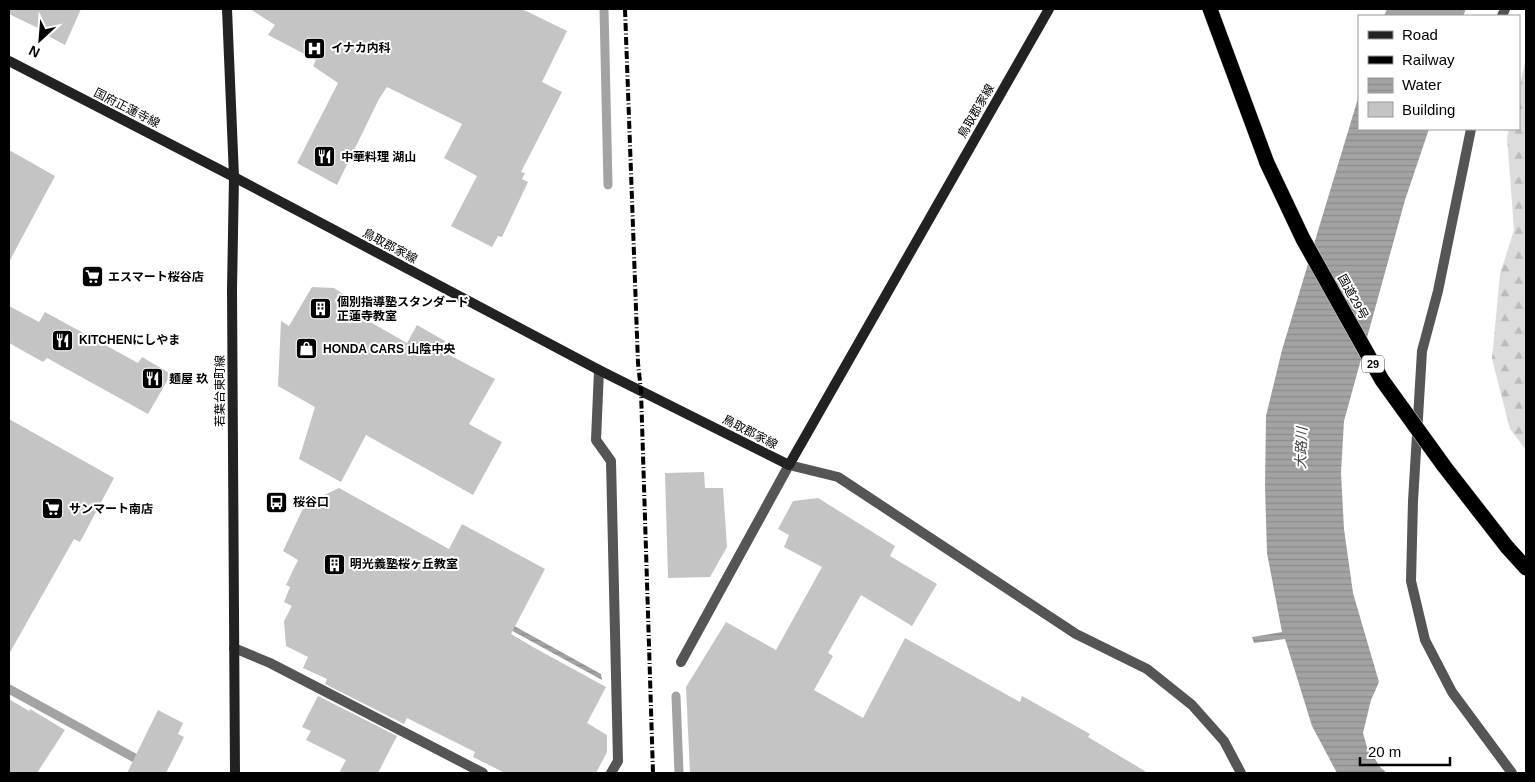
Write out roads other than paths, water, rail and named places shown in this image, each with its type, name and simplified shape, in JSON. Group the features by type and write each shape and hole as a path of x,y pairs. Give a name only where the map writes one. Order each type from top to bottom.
{"highway":[{"name":"国道29号","path":"1210,9 1267,163 1303,239 1382,380 1444,466 1507,547 1526,568"}],"main road":[{"name":"若葉台東町線","path":"227,9 234,177 232,300 235,773"},
{"name":"鳥取郡家線","path":"234,177 599,370 788,465 1050,9"},
{"name":"国府正蓮寺線","path":"9,61 234,177"}],"street":[{"path":"1471,130 1438,291 1422,351 1413,501 1411,582 1425,640 1452,692 1512,773"},
{"path":"599,370 596,440 611,460 618,761 611,773"},
{"path":"681,662 788,465 838,477 1076,634 1147,669 1192,705 1224,741 1240,773"},
{"path":"234,648 270,663 483,773"}],"water":[{"path":"1387,9 1466,9 1463,15 1384,15"},
{"name":"大路川","path":"1358,98 1358,130 1429,130 1405,200 1344,421 1341,473 1344,529 1353,593 1379,682 1371,700 1363,733 1367,747 1381,768 1387,773 1337,773 1312,726 1285,639 1254,643 1252,637 1282,632 1267,553 1265,486 1266,416 1282,350"},
{"path":"428,578 601,674 602,680 425,583"}],"waterway":[{"path":"604,9 608,185"},
{"path":"9,689 162,773"},
{"path":"676,696 679,773"}],"railway":[{"path":"625,9 638,363 641,391 653,773"}],"place":[{"name":"イナカ内科","path":"315,48"},
{"name":"中華料理 湖山","path":"325,157"},
{"name":"エスマート桜谷店","path":"92,277"},
{"name":"個別指導塾スタンダード 正蓮寺教室","path":"321,309"},
{"name":"KITCHENにしやま","path":"63,340"},
{"name":"HONDA CARS 山陰中央","path":"307,349"},
{"name":"麺屋 玖","path":"153,379"},
{"name":"桜谷口","path":"277,502"},
{"name":"サンマート南店","path":"53,509"},
{"name":"明光義塾桜ヶ丘教室","path":"334,564"}]}
